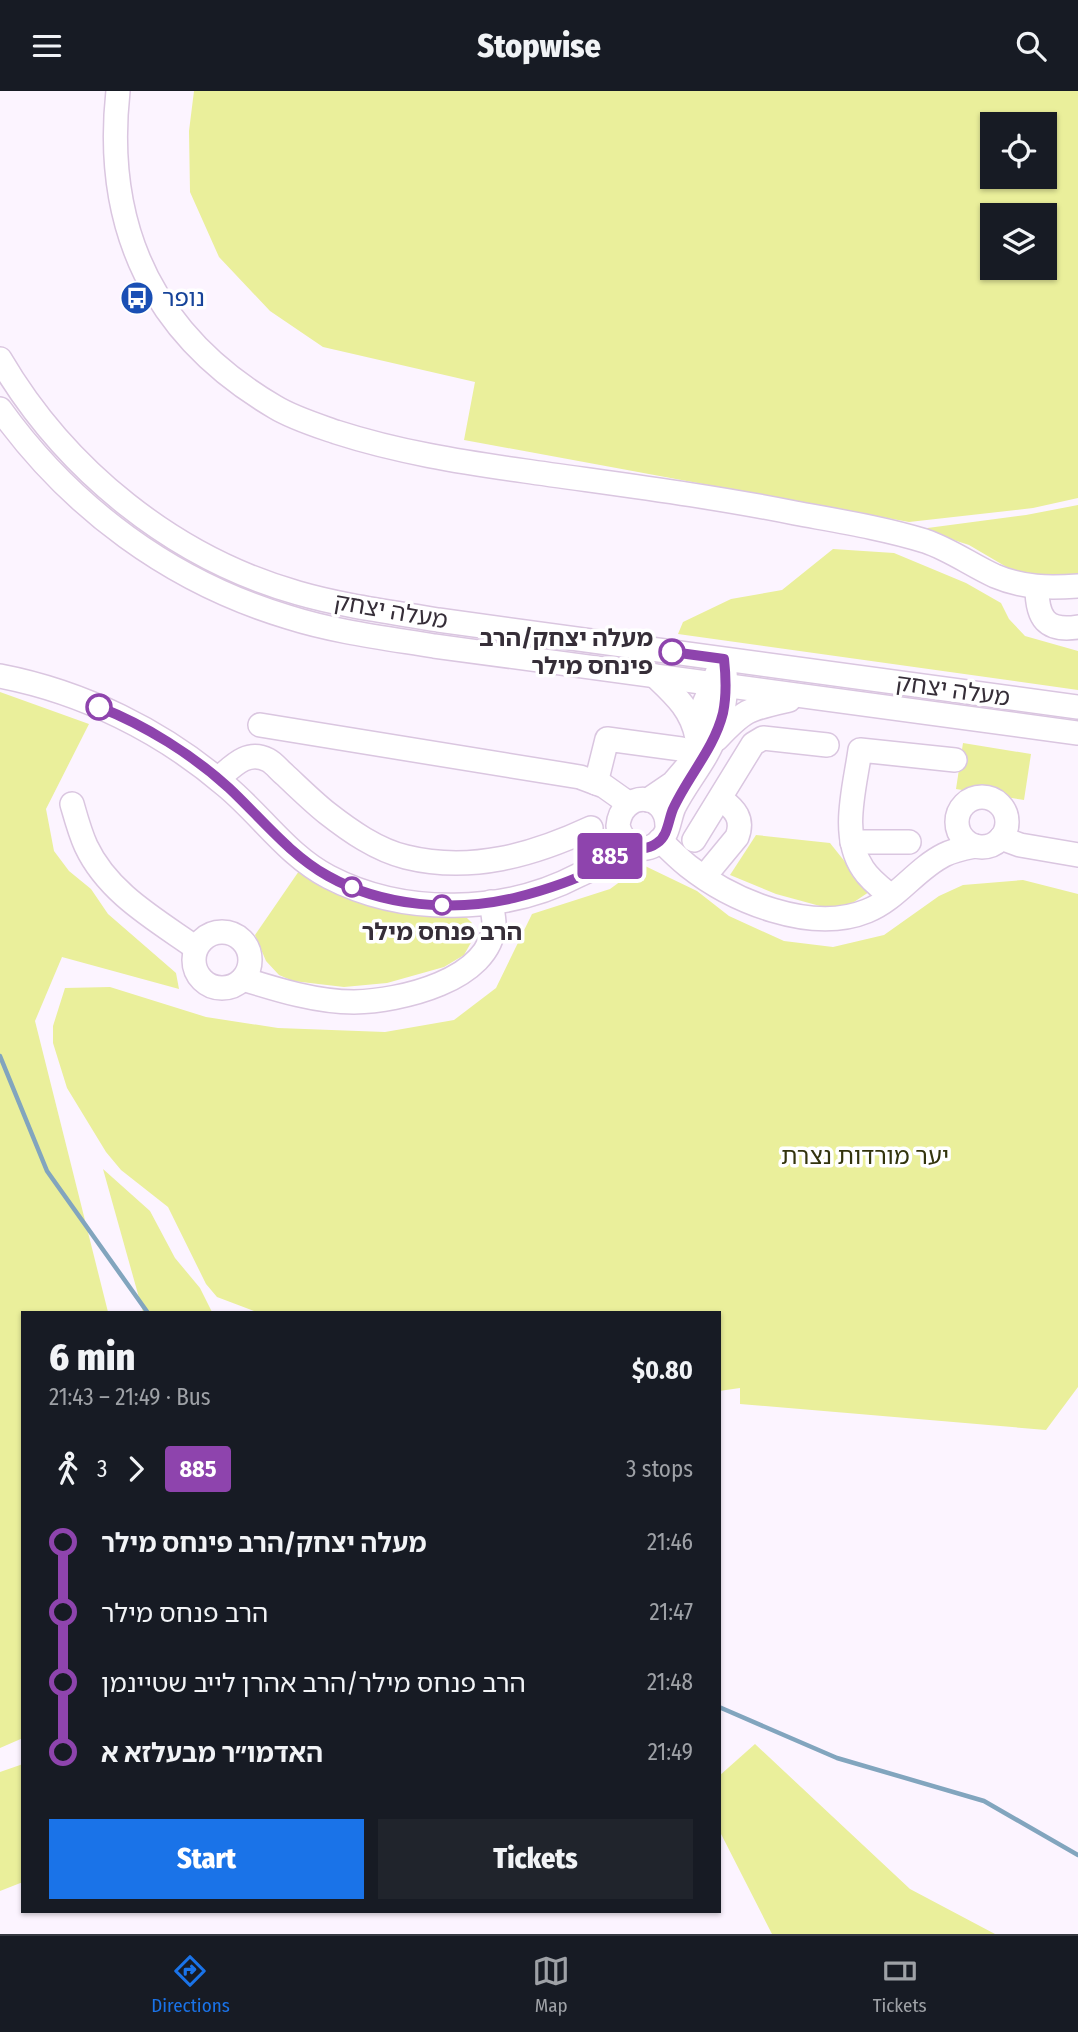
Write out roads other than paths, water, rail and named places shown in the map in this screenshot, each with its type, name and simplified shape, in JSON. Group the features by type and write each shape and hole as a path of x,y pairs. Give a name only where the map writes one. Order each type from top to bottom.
{"street":[{"path":"118,91 115,146 123,214 149,285 188,336 220,366 276,407 313,424 395,450 729,500 877,529 944,548 993,575 1017,584 1037,588 1078,586"},
{"name":"מעלה יצחק","path":"0,359 47,427 71,453 144,518 189,547 250,576 310,596 392,612 1078,707"},
{"name":"מעלה יצחק","path":"0,409 51,471 127,539 188,577 250,605 289,618 351,632 1078,733"},
{"path":"1037,588 1037,605 1045,621 1062,629 1078,627"},
{"path":"596,783 607,739 696,747 716,735 723,715 719,685 724,659"},
{"path":"0,676 64,693 117,714 154,734 218,779 301,858 328,876 360,890 395,900 425,905 491,902 535,893 568,881 606,861 623,839"},
{"path":"655,676 690,714 696,747 691,762 682,774 673,783 638,801 618,817 623,839 640,848 649,848 664,833 673,809 696,747 752,708 803,696"},
{"path":"260,725 580,777 638,801 660,806 665,812 664,833 687,865 735,896 792,916 820,918 867,911 891,896 930,864 957,850 992,845 1001,838 1007,827 1007,818 999,804 992,799 976,797 968,801 958,813 956,822 930,864"},
{"path":"694,840 754,744 763,738 827,745"},
{"path":"891,896 863,869 852,842 851,822 860,750 955,760"},
{"path":"218,779 243,758 268,760 325,811 359,837 404,857 444,862 488,861 526,854 591,828"},
{"path":"704,877 737,837 740,829 737,813 721,799"},
{"path":"72,804 86,845 107,879 122,895 196,948"},
{"path":"956,822 962,837 975,846"},
{"path":"1001,838 1020,845 1078,855"},
{"path":"852,842 909,842"},
{"path":"243,979 275,989 352,1002 414,993 442,983 480,959 494,924 491,902"},
{"path":"230,933 239,937 246,945 250,964 243,979 226,989 216,988 198,977 194,968 196,948 201,940 210,934 230,933"}],"waterway":[{"path":"0,1056 47,1171 147,1311"},
{"path":"721,1708 837,1758 984,1801 1078,1855"}],"place":[{"name":"נופר","path":"137,298"},
{"name":"מעלה יצחק/הרב פינחס מילר","path":"672,652"},
{"name":"הרב פנחס מילר","path":"442,905"}],"park label":[{"name":"יער מורדות נצרת","path":"865,1156"}]}
